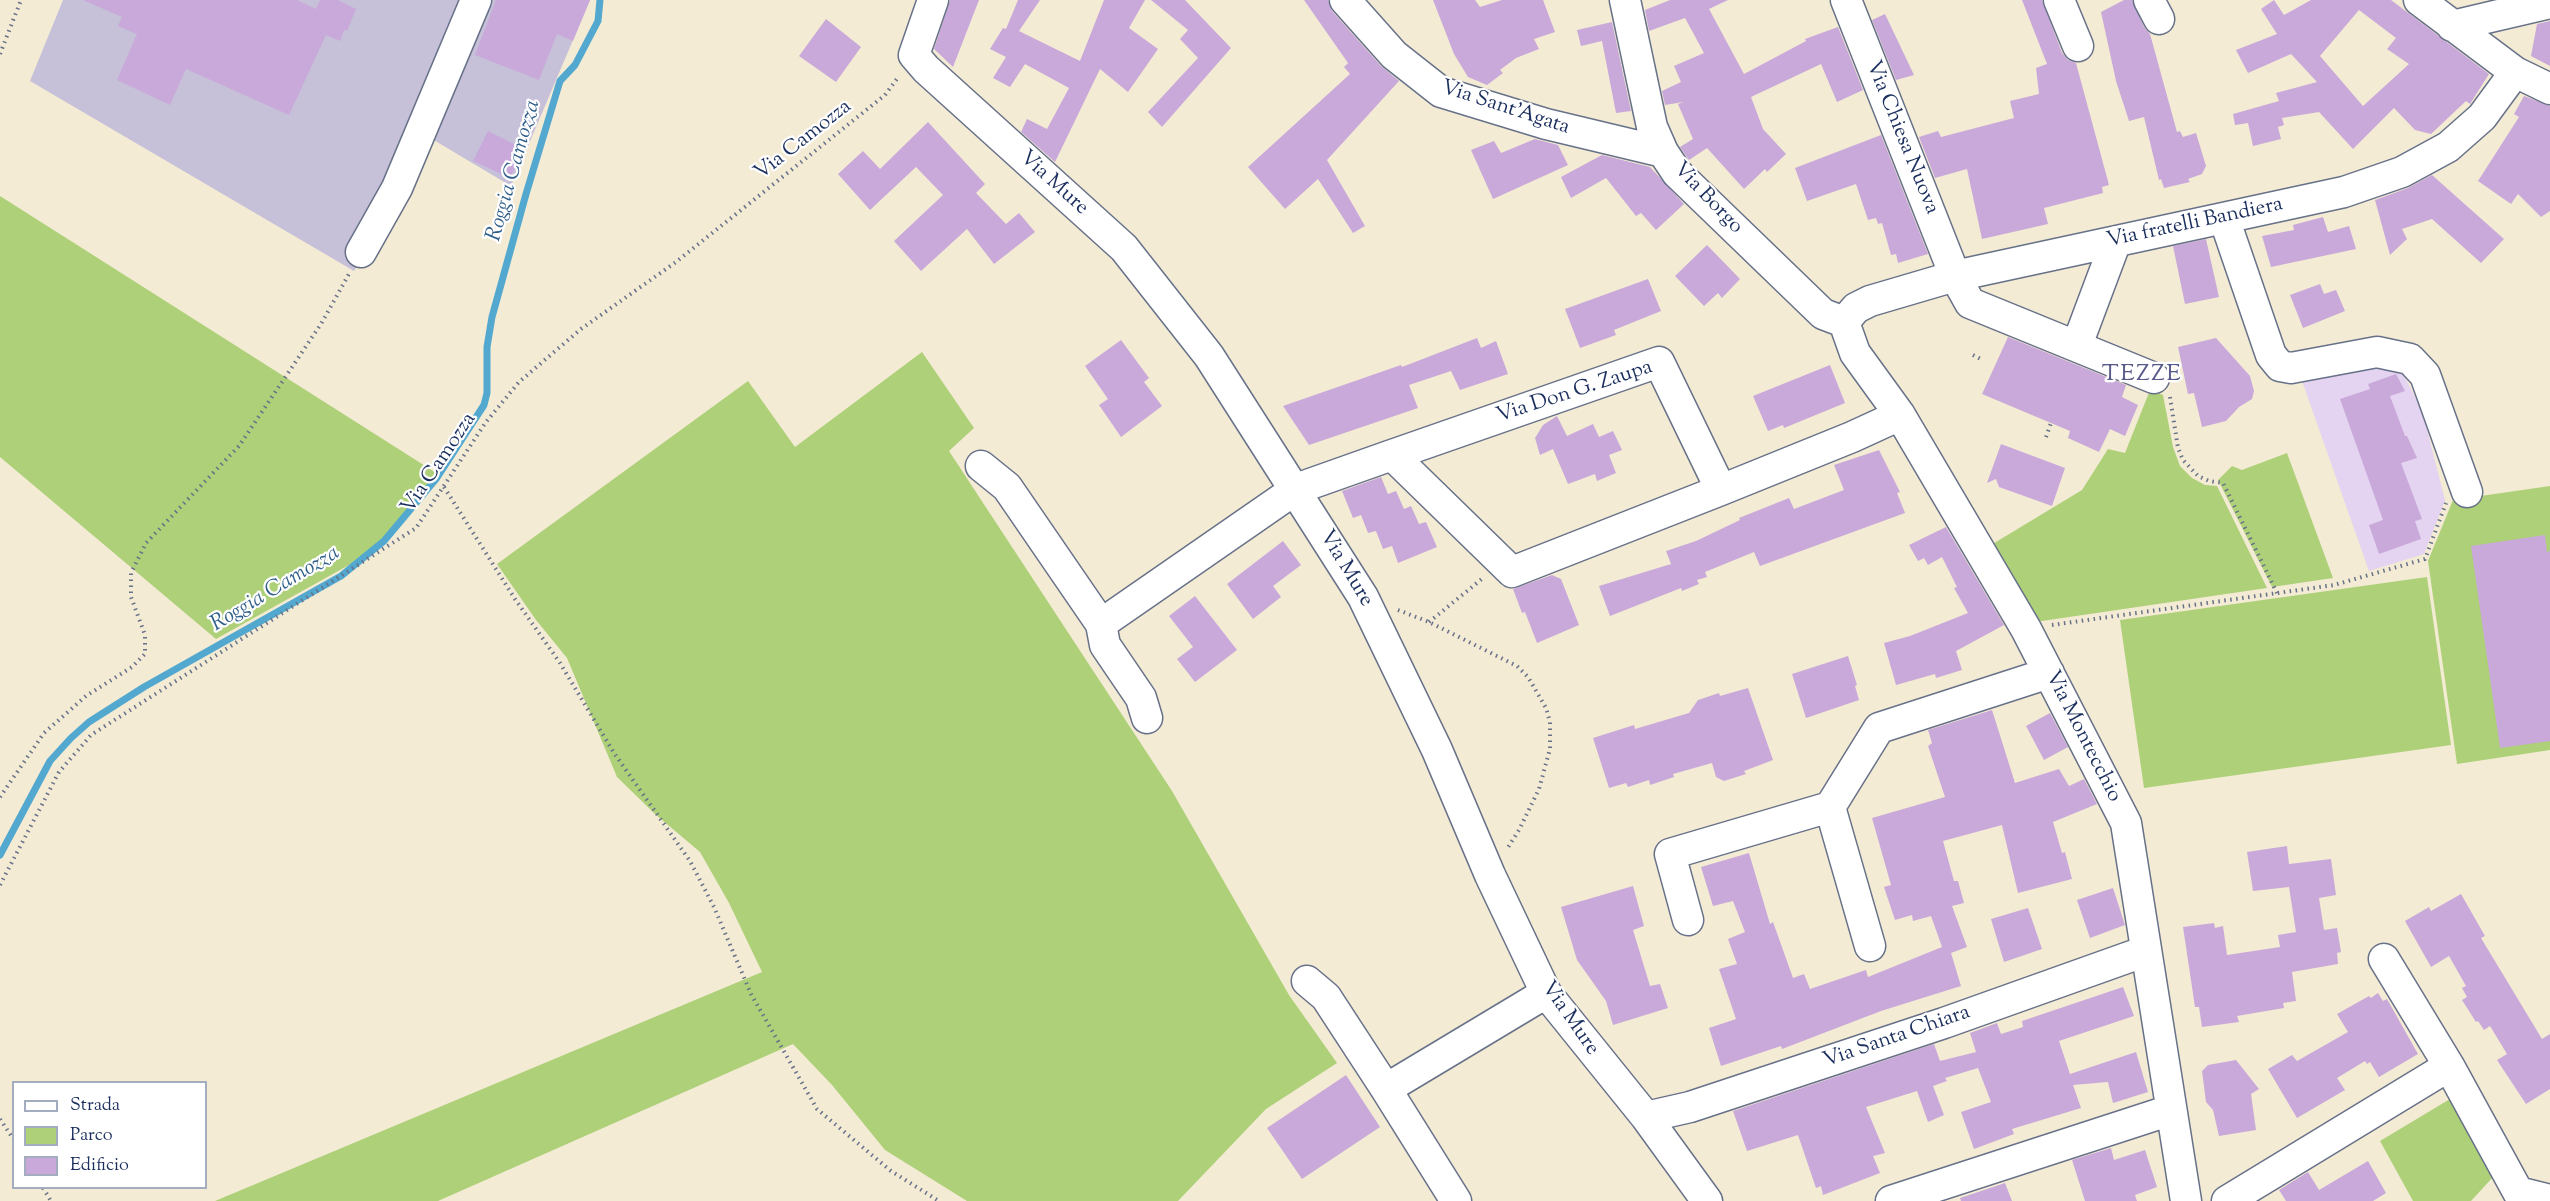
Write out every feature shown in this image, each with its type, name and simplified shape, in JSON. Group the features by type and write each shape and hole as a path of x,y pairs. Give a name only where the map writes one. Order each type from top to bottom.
{"street":[{"path":"361,252 397,188 476,0"},
{"path":"914,55 933,0"},
{"name":"Via Sant'Agata","path":"1345,0 1394,55 1441,92 1546,124 1663,152"},
{"name":"Via Borgo","path":"1625,0 1653,127 1663,152 1677,172 1823,314 1844,322"},
{"name":"Via Chiesa Nuova","path":"1846,0 1955,276 1970,303 2154,378"},
{"path":"2059,0 2078,46"},
{"path":"2420,0 2515,72 2550,89"},
{"path":"2452,26 2550,3"},
{"name":"Via Mure","path":"914,55 926,69 1124,248 1209,356 1363,597 1437,750 1490,875 1546,993 1646,1117 1707,1201"},
{"name":"Via fratelli Bandiera","path":"1844,322 1856,308 1870,301 1955,276 2344,192 2402,172 2448,147 2482,117 2515,72"},
{"path":"2224,218 2271,355 2280,366 2291,368 2377,352 2410,359 2425,375 2457,495"},
{"path":"2077,345 2116,241"},
{"name":"Via Montecchio","path":"1844,322 1856,353 1900,415 2026,629 2126,823 2186,1201"},
{"name":"Via Don G. Zaupa","path":"1101,624 1296,489 1659,362 1721,490"},
{"path":"1392,455 1512,572 1721,490 1900,415"},
{"path":"981,466 1007,487 1101,624 1105,645 1141,698 1146,718"},
{"path":"1688,920 1670,854 1830,807 1879,728 2049,673"},
{"path":"1830,807 1870,946"},
{"name":"Via Santa Chiara","path":"1646,1117 1690,1107 1944,1023 2146,951"},
{"path":"2384,959 2449,1066 2514,1196 2550,1200"},
{"path":"1307,981 1326,997 1456,1201"},
{"path":"1386,1089 1546,993"},
{"path":"2227,1201 2449,1066"},
{"path":"1891,1201 2171,1110"}],"path":[{"path":"0,54 21,0"},
{"name":"Via Camozza","path":"0,885 59,772 91,735 416,528 486,422 519,382 580,329 676,261 885,95 914,55"},
{"path":"0,797 44,733 86,696 132,667 145,654 145,635 131,597 131,573 146,543 239,446 321,324 361,252"},
{"path":"1973,355 1983,360"},
{"path":"2154,378 2168,384 2178,448 2183,460 2199,476 2209,481 2223,483 2277,593"},
{"path":"2046,437 2051,423"},
{"path":"444,487 515,599 560,663 614,753 690,861 714,907 751,994 817,1109 891,1171 939,1201"},
{"path":"2026,629 2334,585 2425,559 2457,495"},
{"path":"1429,622 1462,597 1501,562"},
{"path":"1363,597 1429,622 1517,666 1528,677 1546,708 1550,722 1550,749 1539,789 1520,830 1490,875"},
{"path":"0,1119 12,1137"}],"shaded area":[{"path":"63,0 590,0 511,186 432,139 354,271 30,81"},
{"path":"2380,362 2402,372 2422,410 2445,500 2424,554 2369,571 2301,378"}],"green space":[{"path":"0,196 441,476 411,513 349,565 216,639 0,457"},
{"path":"922,352 974,428 949,451 1172,791 1289,995 1337,1063 1266,1109 1178,1201 967,1201 885,1150 832,1085 793,1044 438,1201 215,1201 762,972 729,903 700,852 655,814 617,777 567,658 536,620 497,564 748,381 795,447"},
{"path":"2150,390 2163,395 2173,447 2180,466 2192,478 2205,485 2217,486 2267,588 2035,622 1991,545 2082,490 2108,449 2125,453"},
{"path":"2287,453 2333,578 2272,587 2218,480 2232,466 2242,470"},
{"path":"2550,486 2550,750 2457,764 2428,561 2453,500"},
{"path":"2427,577 2451,745 2144,788 2120,620"},
{"path":"2450,1099 2493,1177 2471,1201 2413,1201 2380,1141"}],"building":[{"path":"83,0 297,0 316,9 320,0 338,0 356,9 340,41 326,35 289,115 186,69 170,105 117,80 137,34 118,26 122,17"},
{"path":"496,0 590,0 573,41 557,34 539,80 475,55"},
{"path":"950,0 979,0 953,67 934,49"},
{"path":"1018,0 1040,0 1019,31 1080,61 1104,0 1145,0 1129,28 1158,49 1128,92 1100,69 1055,162 1021,132 1027,119 1047,129 1069,88 1025,64 1010,87 993,78 1006,57 990,49 1003,28 1006,29"},
{"path":"1151,0 1185,0 1231,48 1162,127 1148,112 1198,58 1180,39 1188,30"},
{"path":"1304,0 1328,0 1332,11 1381,66 1399,81 1327,160 1365,226 1353,233 1318,179 1285,209 1248,167 1350,74 1344,67 1348,63"},
{"path":"1433,0 1475,0 1480,7 1502,0 1543,0 1555,32 1534,39 1539,49 1516,58 1500,70 1503,73 1487,85 1468,77 1454,54"},
{"path":"1670,0 1728,0 1709,9 1744,74 1806,41 1805,39 1838,27 1863,90 1837,102 1821,64 1751,97 1763,129 1786,154 1767,172 1765,169 1744,189 1707,148 1689,160 1680,147 1693,139 1678,104 1683,102 1665,105 1662,91 1681,82 1674,66 1704,53 1685,18 1649,31 1645,10"},
{"path":"2022,0 2042,0 2062,53 2068,60 2076,63 2109,185 2102,187 2103,193 2044,208 2048,224 1982,239 1967,169 1935,178 1919,137 1938,131 1941,137 2014,118 2010,101 2039,94 2036,68 2047,64"},
{"path":"2124,0 2132,0 2144,27 2150,34 2177,132 2180,131 2183,137 2196,133 2206,166 2202,174 2188,179 2190,182 2164,188 2161,179 2159,180 2144,117 2129,121 2116,81 2101,12"},
{"path":"2274,0 2284,15 2311,0 2391,0 2489,74 2470,104 2466,101 2431,134 2415,130 2394,108 2353,149 2319,112 2282,118 2284,125 2278,127 2281,139 2253,146 2248,123 2235,125 2233,114 2279,101 2276,93 2317,82 2291,54 2248,73 2236,50 2277,34 2261,9","holes":["2359,10 2396,38 2387,49 2409,64 2363,106 2320,56"]},
{"path":"1885,14 1914,75 1896,80 1872,20"},
{"path":"826,19 861,47 836,82 799,56"},
{"path":"2550,21 2550,66 2531,56 2537,24"},
{"path":"1612,22 1631,111 1616,113 1602,41 1581,46 1577,30"},
{"path":"2524,96 2550,106 2550,211 2541,217 2518,194 2511,204 2478,181 2519,117 2514,114"},
{"path":"928,122 985,184 976,193 1006,224 1019,213 1035,232 994,264 967,229 921,271 894,241 943,195 916,167 870,210 838,174 863,151 880,169"},
{"path":"488,131 524,149 510,178 473,161"},
{"path":"1881,135 1928,254 1898,263 1896,254 1891,255 1882,223 1878,224 1876,218 1868,220 1856,184 1807,201 1795,168"},
{"path":"1535,139 1558,145 1568,165 1493,199 1471,150 1494,141 1501,153"},
{"path":"1602,155 1650,167 1684,204 1656,230 1641,213 1636,216 1606,178 1571,198 1561,177"},
{"path":"2432,175 2504,239 2481,263 2432,219 2402,229 2407,239 2390,255 2375,200 2408,188"},
{"path":"2323,217 2328,232 2349,226 2356,249 2271,267 2262,236 2294,230 2293,225"},
{"path":"2206,239 2219,297 2185,304 2173,246"},
{"path":"1707,245 1740,279 1722,298 1718,293 1704,306 1675,276"},
{"path":"1648,279 1661,311 1614,330 1616,335 1580,348 1565,309"},
{"path":"2320,284 2324,294 2336,290 2345,311 2303,328 2290,295"},
{"path":"2008,337 2126,385 2122,397 2138,405 2125,436 2110,429 2099,452 2068,438 2070,431 1982,394"},
{"path":"1477,338 1481,348 1496,341 1508,374 1460,390 1451,371 1409,385 1418,408 1309,445 1283,406 1401,365 1402,367"},
{"path":"2216,338 2250,376 2254,391 2252,399 2239,407 2226,421 2202,427 2194,393 2188,394 2178,347"},
{"path":"1121,340 1149,378 1144,382 1162,406 1121,437 1099,405 1108,399 1085,366"},
{"path":"1830,365 1845,403 1784,428 1783,425 1768,431 1753,396"},
{"path":"2396,374 2405,391 2390,396 2405,436 2417,458 2401,463 2422,519 2415,521 2421,539 2379,554 2369,525 2383,520 2340,399 2370,389 2368,384"},
{"path":"1557,416 1567,436 1593,424 1599,437 1613,431 1622,450 1609,455 1616,473 1597,481 1595,474 1568,484 1553,449 1540,455 1535,438 1543,425"},
{"path":"2001,444 2065,468 2052,506 1999,487 1996,479 1987,483"},
{"path":"1879,450 1900,492 1897,493 1905,513 1760,566 1754,552 1705,572 1707,577 1697,580 1699,584 1682,591 1681,588 1610,616 1599,586 1671,564 1666,551 1696,541 1740,520 1739,518 1789,498 1794,509 1844,490 1834,465"},
{"path":"1381,477 1388,494 1396,491 1404,509 1411,506 1419,524 1426,522 1437,547 1398,563 1392,546 1383,549 1376,531 1368,533 1361,515 1353,518 1342,491"},
{"path":"1946,527 2004,625 1956,651 1962,670 1936,678 1935,674 1896,685 1884,643 1910,636 1968,613 1954,588 1957,587 1942,557 1928,565 1924,558 1918,561 1909,545"},
{"path":"2545,535 2547,552 2550,551 2550,741 2500,748 2471,546"},
{"path":"1283,541 1301,565 1273,586 1281,597 1253,619 1227,584"},
{"path":"1552,575 1561,579 1579,625 1537,643 1513,589"},
{"path":"1195,596 1237,650 1195,682 1177,659 1193,647 1169,616"},
{"path":"1848,656 1859,700 1806,718 1792,674"},
{"path":"1748,688 1773,760 1744,771 1746,774 1724,781 1716,777 1712,763 1673,774 1674,777 1650,785 1649,780 1628,787 1626,783 1609,788 1593,738 1634,725 1635,729 1689,713 1698,700 1719,693 1720,696"},
{"path":"1992,710 2015,783 2059,769 2069,786 2084,779 2097,804 2053,822 2062,853 2065,852 2072,879 2018,893 2002,825 1943,841 1954,881 1958,881 1964,903 1952,906 1967,947 1951,953 1961,986 1881,1011 1782,1049 1781,1046 1721,1066 1709,1028 1736,1019 1719,969 1737,964 1728,939 1745,932 1733,901 1713,906 1701,867 1749,853 1770,924 1773,922 1793,978 1804,974 1810,989 1866,970 1868,977 1942,947 1931,916 1913,921 1912,915 1895,920 1884,887 1891,885 1872,818 1945,797 1928,746 1932,743 1928,730"},
{"path":"2050,713 2068,747 2044,760 2026,726"},
{"path":"2287,846 2289,864 2331,859 2336,895 2319,898 2324,930 2337,928 2341,952 2337,953 2338,964 2292,972 2296,1001 2283,1003 2284,1008 2237,1016 2239,1022 2202,1027 2199,1007 2195,1007 2183,927 2214,923 2215,928 2223,926 2227,955 2280,947 2278,935 2296,932 2289,887 2253,891 2247,852"},
{"path":"1633,886 1644,926 1633,930 1650,986 1660,984 1668,1008 1613,1025 1606,1001 1577,960 1561,907"},
{"path":"2113,888 2125,925 2090,938 2077,900"},
{"path":"2461,894 2485,936 2481,938 2542,1039 2550,1034 2550,1089 2526,1104 2497,1060 2507,1054 2490,1026 2484,1030 2462,1000 2467,997 2462,988 2466,986 2449,956 2431,967 2405,921 2429,907 2431,911"},
{"path":"2028,908 2042,949 2004,962 1991,919"},
{"path":"2123,987 2134,1016 2059,1041 2070,1074 2136,1052 2148,1092 2113,1103 2108,1082 2073,1085 2081,1108 2012,1129 2014,1134 1974,1149 1961,1112 1991,1102 1978,1068 1945,1078 1947,1081 1933,1086 1944,1115 1928,1122 1917,1091 1866,1107 1885,1153 1873,1156 1880,1173 1823,1195 1821,1186 1816,1188 1798,1135 1747,1151 1733,1111 1934,1044 1940,1061 1976,1052 1970,1033 1997,1023 2001,1034 2023,1027 2022,1021"},
{"path":"2378,993 2383,1001 2387,999 2418,1054 2379,1077 2370,1062 2367,1064 2365,1061 2337,1078 2345,1090 2297,1118 2268,1069 2292,1055 2297,1061 2348,1032 2337,1014"},
{"path":"2236,1060 2259,1089 2251,1094 2256,1130 2219,1136 2213,1110 2206,1102 2202,1071 2208,1065"},
{"path":"1346,1075 1380,1127 1302,1179 1267,1128"},
{"path":"2111,1148 2114,1160 2145,1150 2157,1187 2135,1195 2137,1201 2085,1201 2072,1160"},
{"path":"2368,1161 2386,1193 2373,1201 2286,1201 2279,1190 2308,1172 2319,1190"},
{"path":"2005,1183 2012,1201 1961,1201 1960,1198"}],"waterway":[{"name":"Roggia Camozza","path":"0,855 50,761 89,722 144,687 341,576 384,541 436,479 484,405 487,393 487,347 492,317 526,194 560,81 575,65 598,21 600,0"}],"district":[{"name":"TEZZE","path":"2142,376"}]}
